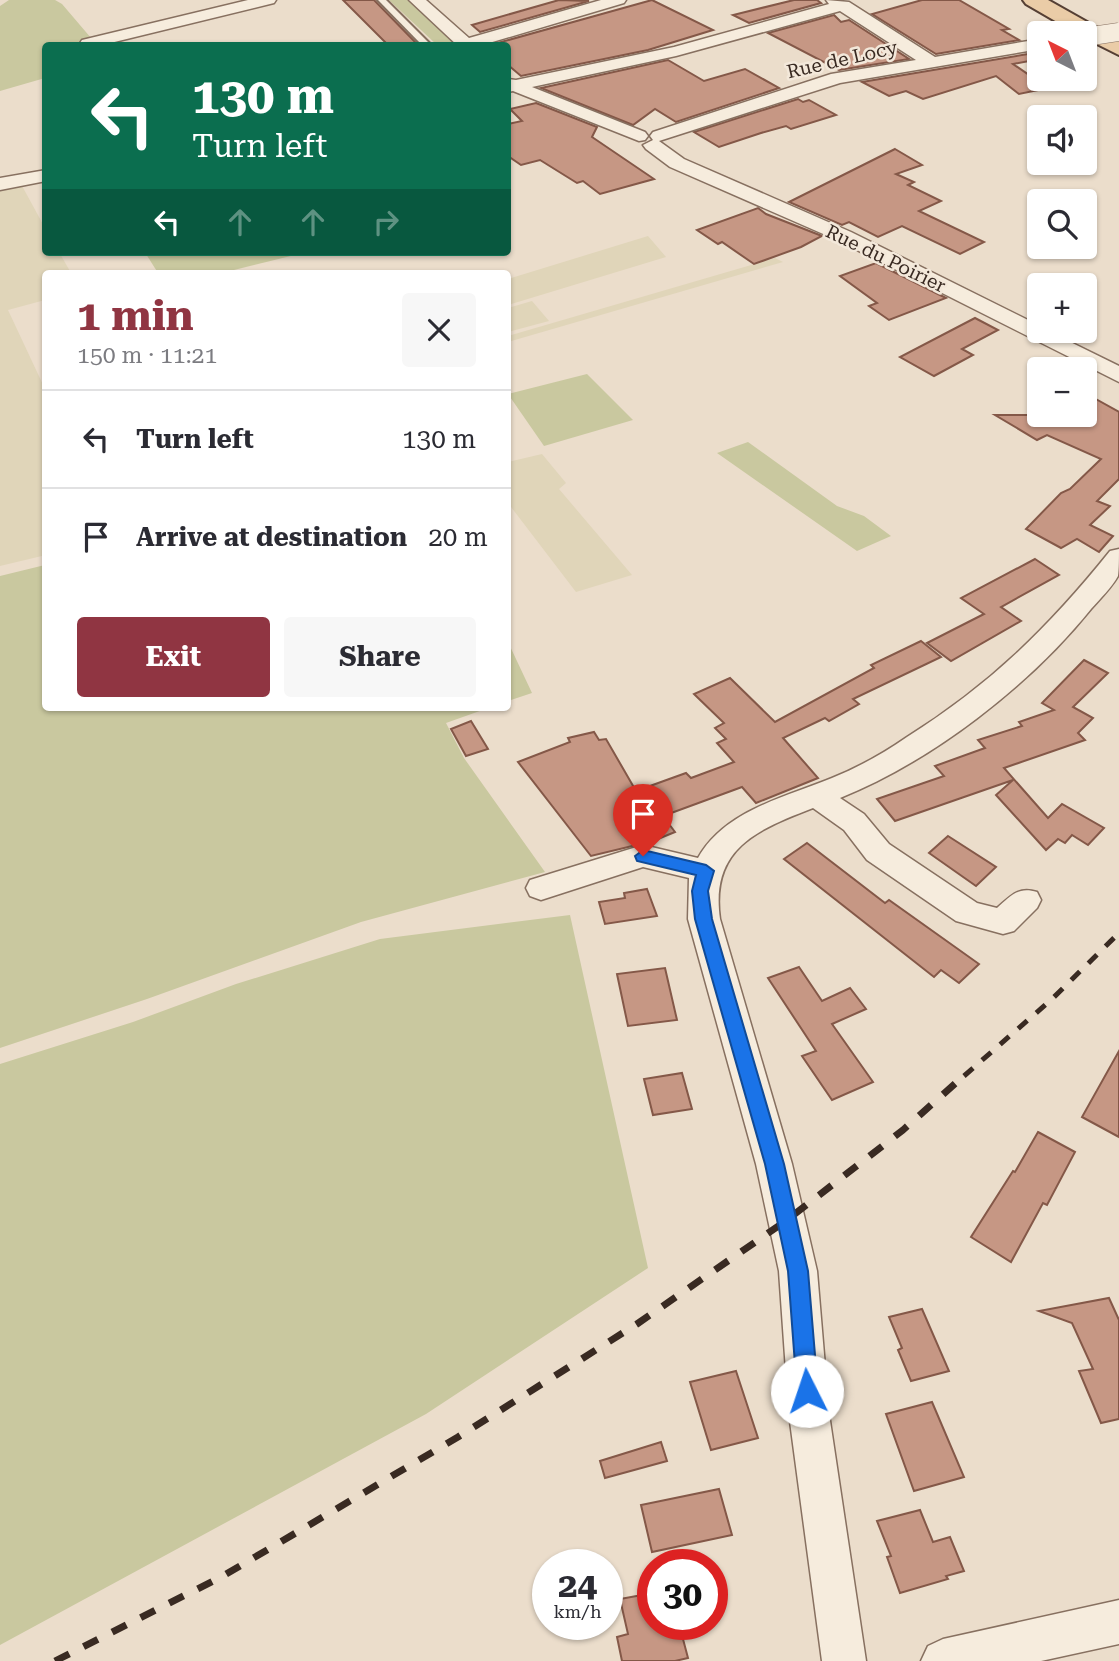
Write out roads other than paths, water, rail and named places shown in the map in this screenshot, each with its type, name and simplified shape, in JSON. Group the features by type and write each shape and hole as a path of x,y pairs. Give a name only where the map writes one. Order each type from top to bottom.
{"main road":[{"path":"1014,0 1051,21"},
{"path":"1033,0 1119,49"},
{"path":"1097,47 1119,62"}],"street":[{"path":"92,42 268,0"},
{"path":"417,0 464,42"},
{"path":"477,42 618,0"},
{"path":"511,85 676,51 839,2 930,61"},
{"path":"166,24 179,38"},
{"path":"1097,37 1119,32"},
{"name":"Rue de Locy","path":"650,139 809,86 862,72 1027,46"},
{"name":"Rue du Poirier","path":"511,86 650,139 677,163 844,236 1119,375"},
{"path":"0,184 42,176"},
{"path":"844,1661 809,1414 798,1271 774,1164 704,919 700,891 713,856 745,828 859,778 921,743 968,710 1066,622 1119,557"},
{"path":"816,796 853,822 878,852 967,912 1003,922 1026,900"},
{"path":"541,888 643,856 706,871"},
{"path":"943,1661 1119,1622"}],"lane":[{"path":"382,0 424,42"}],"railway":[{"path":"964,1076 1052,999 1119,933"},
{"path":"55,1661 223,1576 458,1437 637,1324 787,1220 903,1130 966,1074"}]}
